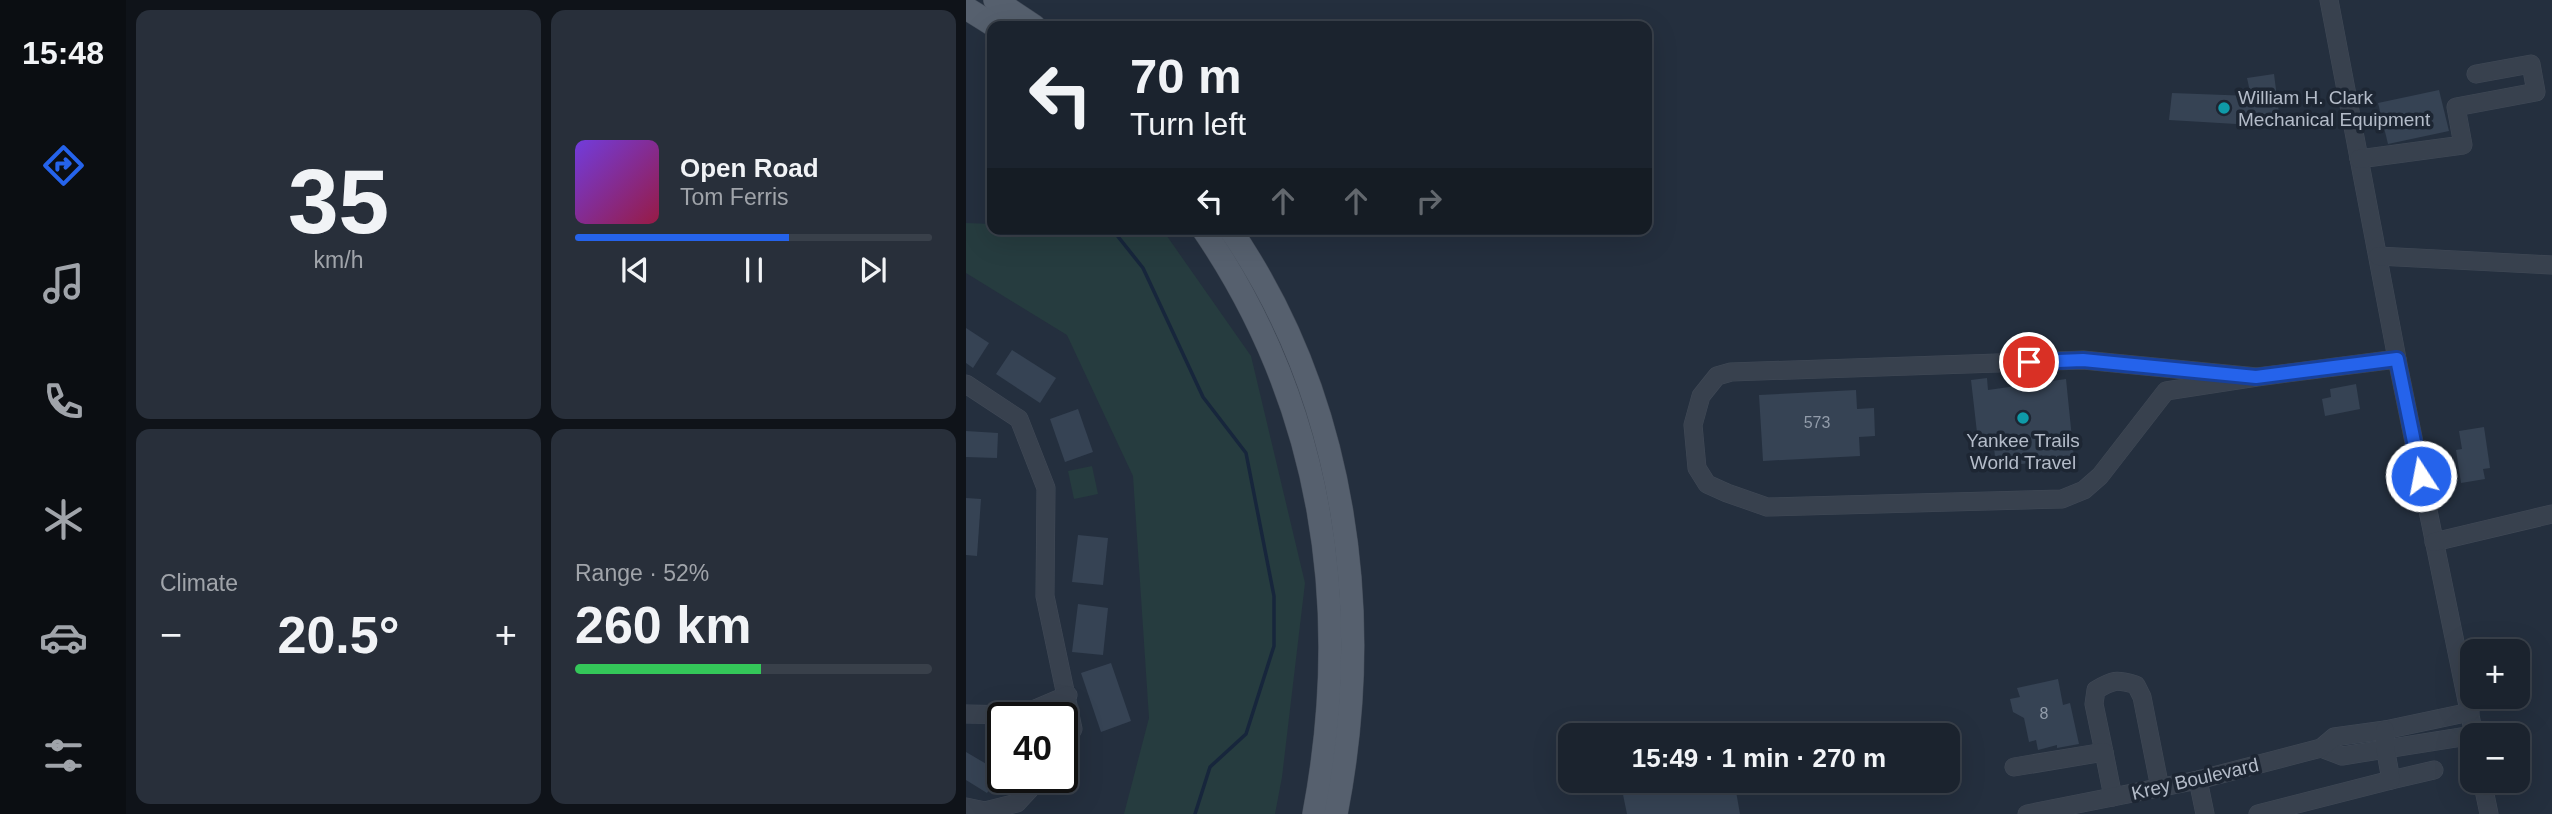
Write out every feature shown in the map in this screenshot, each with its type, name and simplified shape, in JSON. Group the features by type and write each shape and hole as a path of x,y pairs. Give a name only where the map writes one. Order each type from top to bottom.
{"main road":[{"path":"995,0 1026,21"},
{"path":"966,8 987,21"},
{"path":"1207,235 1238,286 1276,363 1291,401 1314,483 1328,568 1332,653 1326,743 1314,814"},
{"path":"1233,235 1279,315 1311,394 1336,478 1344,522 1353,610 1354,654 1348,745 1336,814"}],"street":[{"path":"2329,0 2397,359 2472,723"},
{"path":"2359,159 2463,145 2456,107 2536,92 2531,64 2476,75"},
{"path":"2378,256 2552,265"},
{"path":"2256,377 2083,360 1731,372 1717,376 1701,396 1693,425 1694,452 1697,468 1707,484 1767,507 2062,499 2084,491 2100,476 2166,391 2397,359"},
{"path":"966,384 1019,419 1046,488 1045,596 1069,702"},
{"path":"2434,542 2552,514"},
{"path":"2113,797 2094,705 2096,690 2119,680 2136,685 2142,697 2160,788"},
{"path":"966,714 1021,715 1068,695"},
{"name":"Krey Boulevard","path":"2385,739 2470,712"},
{"name":"Krey Boulevard","path":"2027,814 2198,780 2321,748 2334,737 2385,739 2460,736"},
{"path":"2385,739 2391,780"},
{"path":"2014,767 2104,752"},
{"path":"2258,814 2434,769"},
{"path":"2198,780 2205,814"},
{"path":"966,807 985,811 1017,803 1026,793"},
{"path":"2484,793 2488,814"}],"green space":[{"path":"966,223 987,224 987,235 1166,235 1251,356 1305,583 1282,777 1275,814 1124,814 1149,718 1133,476 1067,335 966,273"},
{"path":"1092,466 1098,494 1074,499 1068,471"}],"building":[{"name":"William H. Clark Mechanical Equipment","path":"2274,74 2280,121 2253,125 2169,120 2172,93 2251,96 2247,78"},
{"path":"2439,90 2449,131 2388,144 2378,103"},
{"path":"966,328 989,343 973,368 966,363"},
{"path":"1012,350 1056,378 1040,403 996,374"},
{"name":"Yankee Trails World Travel","path":"1987,378 1988,390 2066,379 2074,458 1996,467 1994,447 1979,450 1971,380"},
{"path":"2356,384 2360,409 2325,416 2322,399 2331,397 2330,389"},
{"path":"1856,390 1857,409 1874,408 1875,436 1859,437 1860,456 1763,461 1759,395"},
{"path":"1078,409 1093,452 1065,462 1050,419"},
{"path":"2484,427 2490,468 2483,469 2485,479 2461,483 2456,450 2462,449 2459,431"},
{"path":"966,431 998,433 997,458 966,457"},
{"path":"966,498 981,499 977,556 966,555"},
{"path":"1078,535 1108,538 1103,585 1072,582"},
{"path":"1078,604 1108,608 1103,655 1072,652"},
{"path":"1111,663 1131,721 1101,732 1081,673"},
{"path":"2058,679 2063,705 2070,703 2079,744 2057,748 2057,745 2038,750 2036,740 2029,742 2024,718 2013,712 2010,699 2020,697 2017,688"},
{"path":"966,752 987,764 987,793 966,780"},
{"path":"1623,793 1736,793 1740,814 1627,814"}],"waterway":[{"path":"1117,235 1143,268 1203,397 1246,453 1274,596 1274,646 1246,734 1210,767 1195,814"}],"place":[{"name":"William H. Clark Mechanical Equipment","path":"2224,108"},
{"name":"Yankee Trails World Travel","path":"2023,418"}],"route":[{"path":"2029,362 2083,360 2256,377 2397,359 2421,476"}]}
